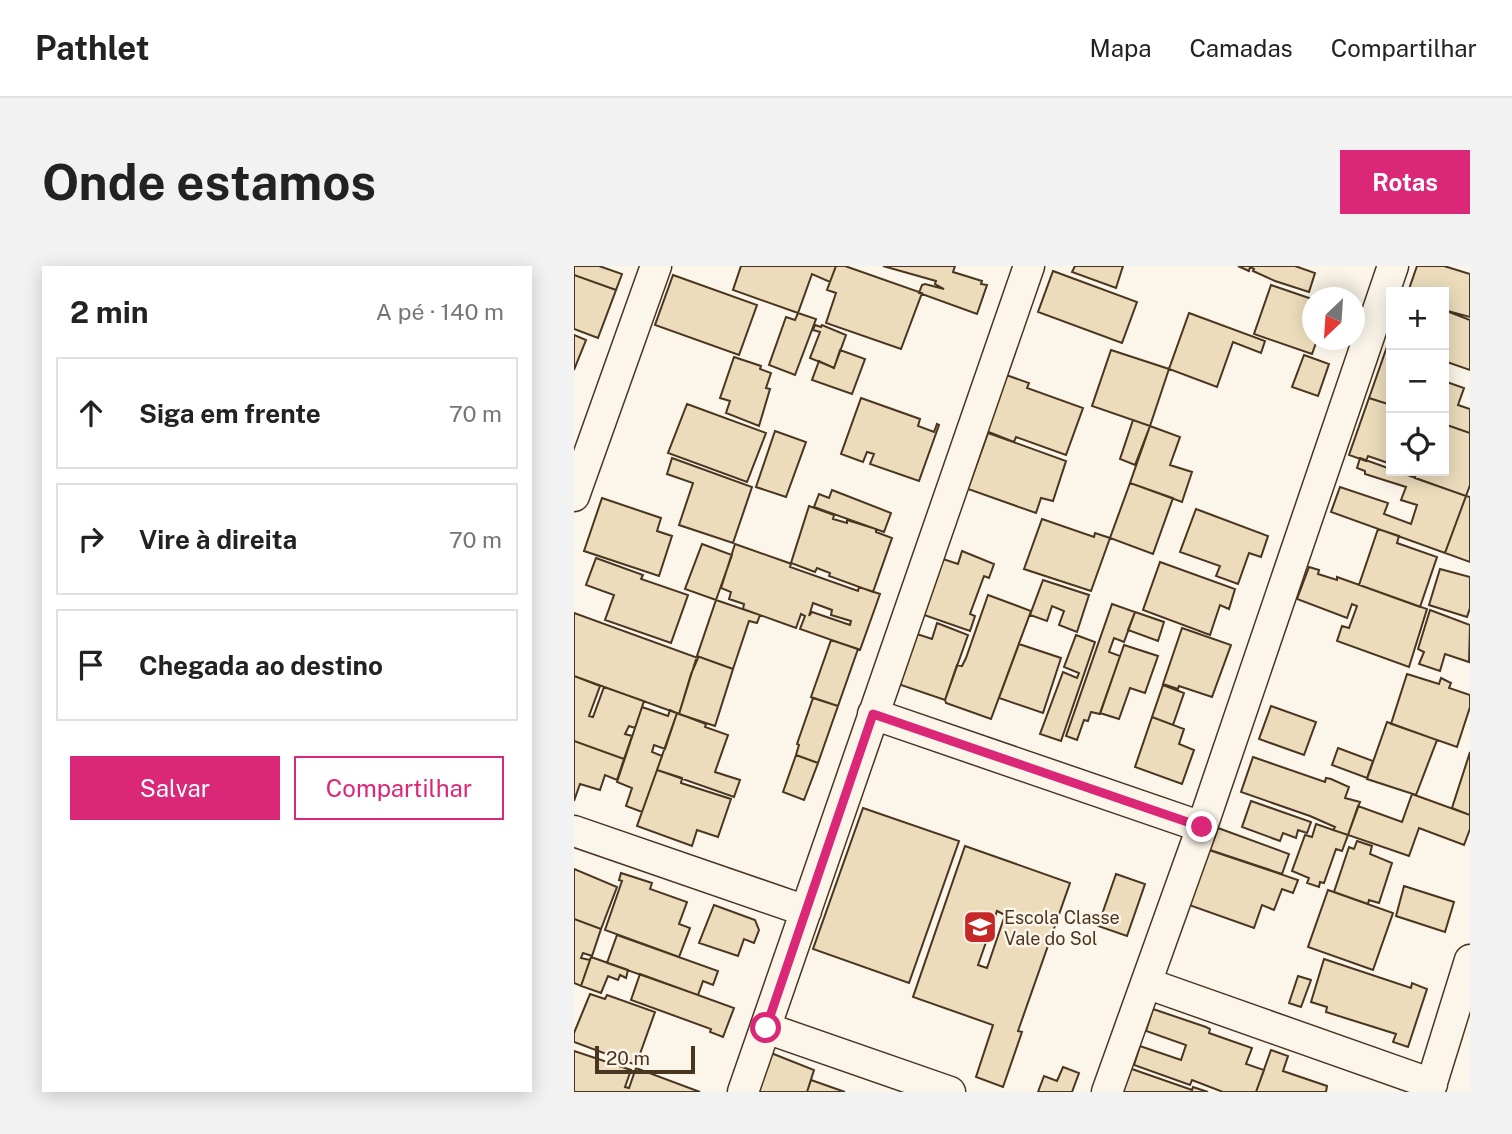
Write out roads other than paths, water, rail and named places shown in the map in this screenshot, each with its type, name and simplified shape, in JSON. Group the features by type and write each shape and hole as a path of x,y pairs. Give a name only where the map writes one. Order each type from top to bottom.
{"street":[{"path":"574,496 656,266"},
{"path":"743,1092 1029,266"},
{"path":"1107,1092 1202,827 1394,266"},
{"path":"873,714 1202,827"},
{"path":"574,831 806,911"},
{"path":"1146,983 1431,1088 1470,960"},
{"path":"766,1028 950,1092"}],"place":[{"name":"Escola Classe Vale do Sol","path":"980,927"}]}
